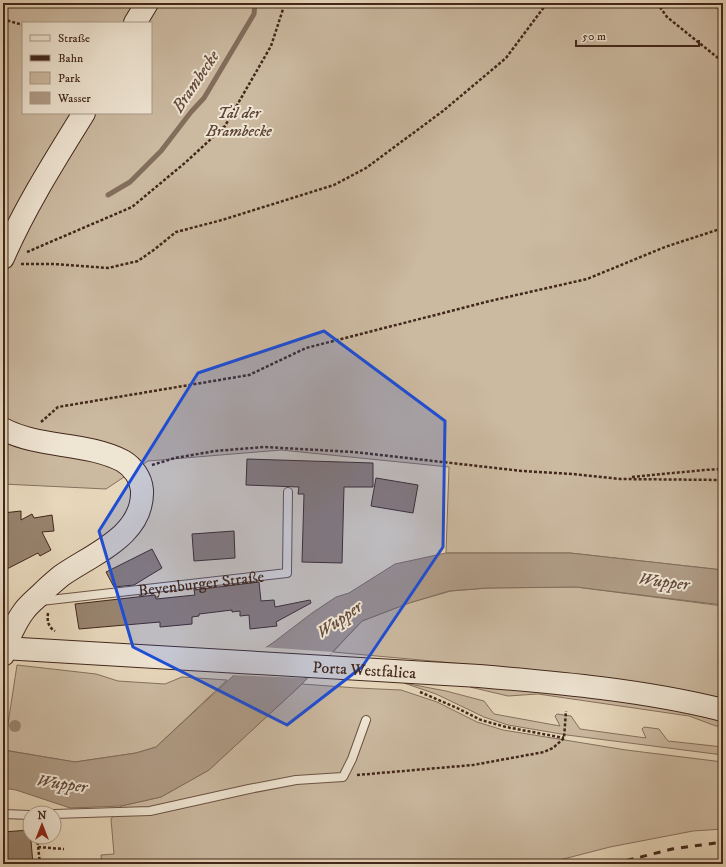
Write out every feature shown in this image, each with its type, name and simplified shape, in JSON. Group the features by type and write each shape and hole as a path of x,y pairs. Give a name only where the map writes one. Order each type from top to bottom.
{"main road":[{"path":"136,22 146,3"},
{"path":"10,261 21,219 45,176 83,114"},
{"path":"3,429 24,437 109,455 122,461 134,471 140,480 142,496 141,506 128,529 113,543 60,577 33,602 24,612 3,650"},
{"name":"Porta Westfalica","path":"3,650 479,676 610,689 654,695 723,710"}],"lane":[{"name":"Beyenburger Straße","path":"33,602 287,573 288,492"},
{"path":"62,814 150,811 296,780 342,777 352,759 366,720"},
{"path":"3,814 22,815"}],"path":[{"path":"24,253 132,207 186,162 225,126 271,46 285,3"},
{"path":"10,261 108,268 138,261 176,232 222,220 334,185 366,168 443,111 506,58 547,3"},
{"path":"657,3 667,17 723,62"},
{"path":"3,18 22,25"},
{"path":"24,437 58,407 249,375 306,348 490,300 587,279 665,247 720,229 723,226"},
{"path":"134,471 175,458 215,451 264,447 354,452 522,471 620,478 723,480"},
{"path":"620,478 723,469"},
{"path":"417,691 481,720 506,727 564,738"},
{"path":"342,777 473,765 544,752 553,748 564,738 566,711"},
{"path":"38,845 40,864"},
{"path":"38,848 64,849"}],"highlighted area":[{"path":"324,331 445,421 443,547 362,667 287,725 133,647 99,531 198,373"}],"green space":[{"name":"Tal der Brambecke","path":"3,3 709,3 723,13 723,570 570,553 446,553 449,467 281,450 148,461 106,489 3,484"},
{"path":"576,587 723,606 723,700 552,672 333,652 362,621 409,603 451,591 488,588"},
{"path":"17,665 96,674 118,681 165,684 182,677 227,680 156,747 136,753 75,762 4,750"},
{"path":"404,683 446,691 484,701 494,714 560,726 555,716 557,714 571,716 580,729 646,738 642,729 644,727 659,729 668,741 723,747 723,755 567,735 508,725 484,717 436,694"},
{"path":"302,684 401,690 437,702 477,722 503,730 626,750 723,762 723,829 693,831 610,847 544,864 102,864 101,855 114,854 111,819 121,806 161,797 209,770"},
{"path":"471,685 603,697 723,719 723,726 716,726 689,716 538,694 508,696 470,687"}],"water":[{"name":"Wupper","path":"446,553 570,553 723,570 723,605 576,587 488,588 449,591 409,603 362,621 302,684 209,770 161,797 121,806 70,808 16,790 3,788 3,750 75,762 136,753 156,747 259,652 336,597 349,593 395,564"}],"pier":[{"path":"262,647 333,652 303,678 229,675"}],"building":[{"path":"247,459 373,463 373,487 344,487 342,563 302,562 304,494 298,494 299,487 246,485"},
{"path":"376,478 418,485 413,513 371,506"},
{"path":"21,511 21,520 32,514 34,518 52,515 54,531 42,532 51,550 40,556 38,553 3,571 3,513"},
{"path":"234,531 235,558 194,561 192,534"},
{"path":"152,549 162,568 134,585 114,587 106,572"},
{"path":"259,582 261,601 274,600 275,607 310,600 311,603 276,622 277,626 250,629 249,615 240,616 240,611 232,612 232,610 199,614 199,616 192,617 192,624 160,627 160,622 79,629 75,604 155,595 156,599 195,595 194,590"},
{"path":"22,831 22,845 31,845 33,864 3,864 3,832"}],"waterway":[{"name":"Brambecke","path":"108,195 130,182 161,151 191,112 204,98 254,14 255,3"}],"railway":[{"path":"613,864 672,849 723,842"}]}
